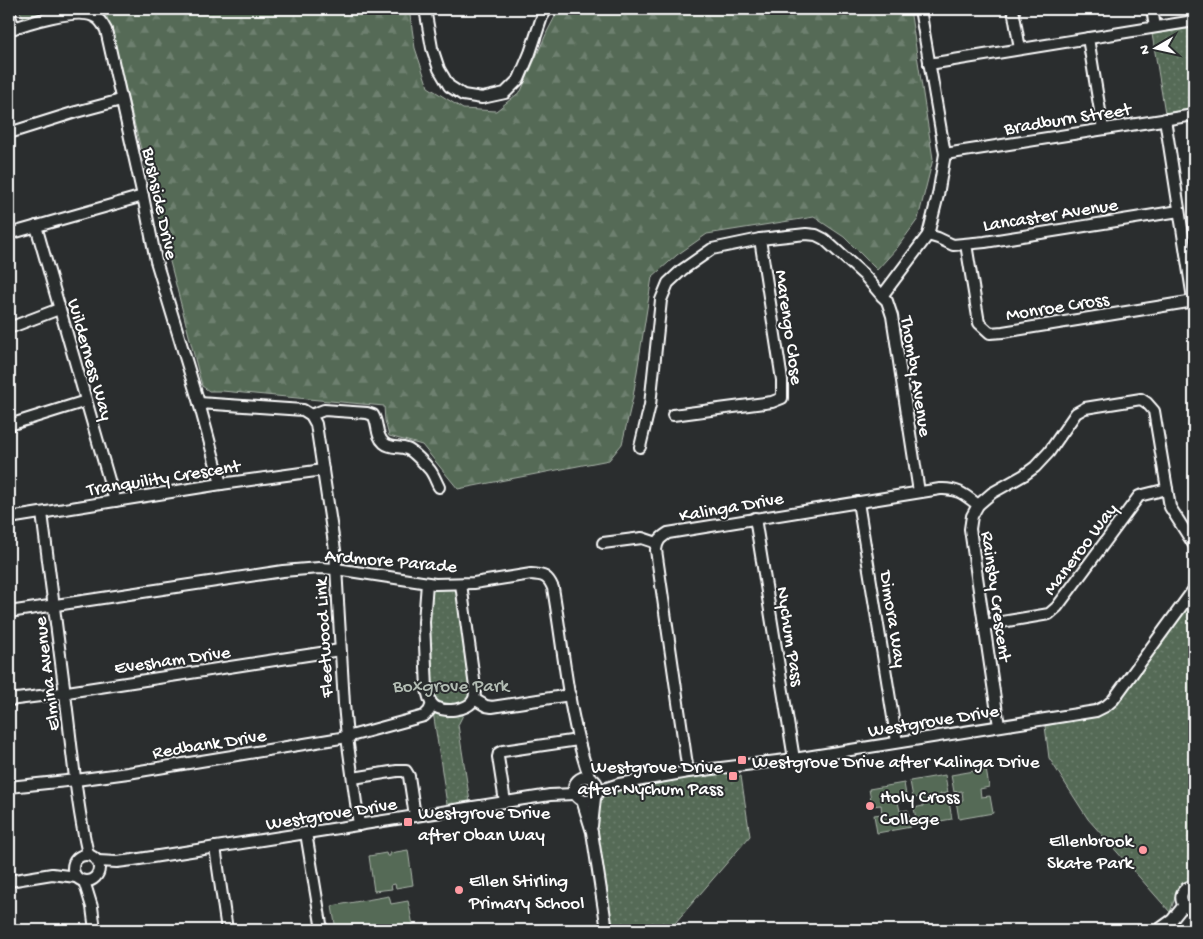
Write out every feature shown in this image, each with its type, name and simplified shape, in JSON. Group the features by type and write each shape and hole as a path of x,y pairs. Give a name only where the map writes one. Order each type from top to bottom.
{"street":[{"path":"425,9 432,48 439,69 449,86 463,95 482,98 505,93 519,79 542,17 547,9"},
{"path":"882,296 928,235 938,195 945,154 920,9"},
{"path":"1013,9 1020,49"},
{"path":"1152,9 1156,27"},
{"path":"9,14 11,29"},
{"name":"Bushside Drive","path":"11,29 55,17 87,14 94,16 103,24 106,30 156,261 221,484"},
{"path":"929,64 1194,21"},
{"path":"1088,38 1103,129"},
{"path":"9,133 121,100"},
{"name":"Bradburn Street","path":"945,154 1194,114"},
{"path":"1165,119 1194,303"},
{"path":"9,234 143,196"},
{"name":"Lancaster Avenue","path":"928,235 953,244 966,244 1179,211"},
{"name":"Wilderness Way","path":"36,226 114,501"},
{"name":"Thomby Avenue","path":"640,447 650,405 661,300 668,283 682,270 712,249 760,239 806,234 816,235 824,239 864,275 887,301 892,316 919,492"},
{"name":"Marengo Close","path":"672,415 772,402 782,398 782,380 760,239"},
{"name":"Monroe Cross","path":"966,244 979,323 990,332 1003,332 1194,303"},
{"path":"9,328 59,309"},
{"name":"Rainsby Crescent","path":"999,726 970,529 972,516 978,506 992,493 1035,467 1049,452 1076,413 1085,408 1141,399 1147,402 1154,411 1170,507 1194,545"},
{"path":"9,425 86,401"},
{"path":"199,404 303,410 311,415 324,410 373,415 376,420 379,437 385,444 391,447 406,448 411,451 430,470 439,487"},
{"name":"Fleetwood Link","path":"311,415 316,424 335,550 347,737 359,825"},
{"name":"Tranquility Crescent","path":"9,518 221,484 323,470"},
{"name":"Kalinga Drive","path":"657,543 660,538 668,533 950,488 963,493 978,506"},
{"name":"Maneroo Way","path":"984,625 1049,614 1057,608 1139,496 1167,489"},
{"name":"Dimora Way","path":"858,502 897,742"},
{"name":"Elmina Avenue","path":"42,513 83,832 84,855"},
{"name":"Nychum Pass","path":"755,518 794,759"},
{"path":"604,543 642,538 657,543 656,550 688,772"},
{"name":"Ardmore Parade","path":"9,612 283,571 319,568 428,583 474,583 531,574 541,575 549,579 553,588 581,752 607,930"},
{"path":"428,583 424,622 427,689 432,704 444,711 460,709 469,705 474,699 476,687 461,584"},
{"name":"Westgrove Drive","path":"98,861 117,862 688,772 794,759 1096,711 1113,700 1194,589"},
{"name":"Evesham Drive","path":"9,700 340,650"},
{"path":"474,699 486,706 492,707 570,695"},
{"name":"Redbank Drive","path":"9,788 128,773 347,737 424,716 432,704"},
{"path":"505,802 499,753 578,740"},
{"path":"352,778 402,770 406,771 409,776 415,816"},
{"path":"306,833 322,930"},
{"path":"214,847 228,930"},
{"path":"9,880 52,874 73,864 77,858 84,855 92,856 99,864 92,907"},
{"name":"Westgrove Drive","path":"97,875 117,862"},
{"path":"73,864 73,869 80,879 92,907 95,930"},
{"path":"52,874 88,881 97,875"},
{"path":"1158,930 1189,907 1181,898 1183,891 1189,886 1194,886"}],"green space":[{"path":"18,9 79,9 25,19"},
{"path":"90,9 409,9 415,48 428,87 463,109 496,111 521,91 559,9 910,9 933,159 918,219 897,248 877,270 844,237 814,217 707,234 677,255 652,277 633,397 622,444 609,460 458,489 422,445 389,436 384,406 209,391 202,386 107,17"},
{"path":"1194,28 1194,108 1165,113 1152,34"},
{"name":"Boxgrove Park","path":"427,583 461,584 475,687 458,725 471,808 448,811 432,705"},
{"path":"1194,594 1194,880 1186,883 1176,895 1170,912 1088,819 1049,758 1045,726 1096,715"},
{"path":"731,769 733,777 741,776 750,836 669,930 612,930 595,819 600,799 613,792"},
{"path":"986,769 989,787 980,789 981,797 990,796 993,813 959,819 956,801 963,800 962,791 954,792 951,775"},
{"path":"945,775 948,793 940,794 941,803 949,802 952,819 917,825 914,808 923,806 922,797 913,798 910,781"},
{"path":"904,783 907,801 898,802 900,811 908,810 911,827 877,833 874,815 882,814 881,805 872,806 869,789"},
{"path":"408,850 413,885 396,888 395,884 391,885 392,889 374,891 369,856 386,853 387,856 390,856 390,853"},
{"path":"389,896 391,904 408,901 414,930 336,930 332,906"}],"place":[{"name":"Westgrove Drive after Kalinga Drive","path":"742,760"},
{"name":"Westgrove Drive after Nychum Pass","path":"733,776"},
{"name":"Holy Cross College","path":"870,806"},
{"name":"Westgrove Drive after Oban Way","path":"408,822"},
{"name":"Ellenbrook Skate Park","path":"1143,850"},
{"name":"Ellen Stirling Primary School","path":"459,890"}]}
